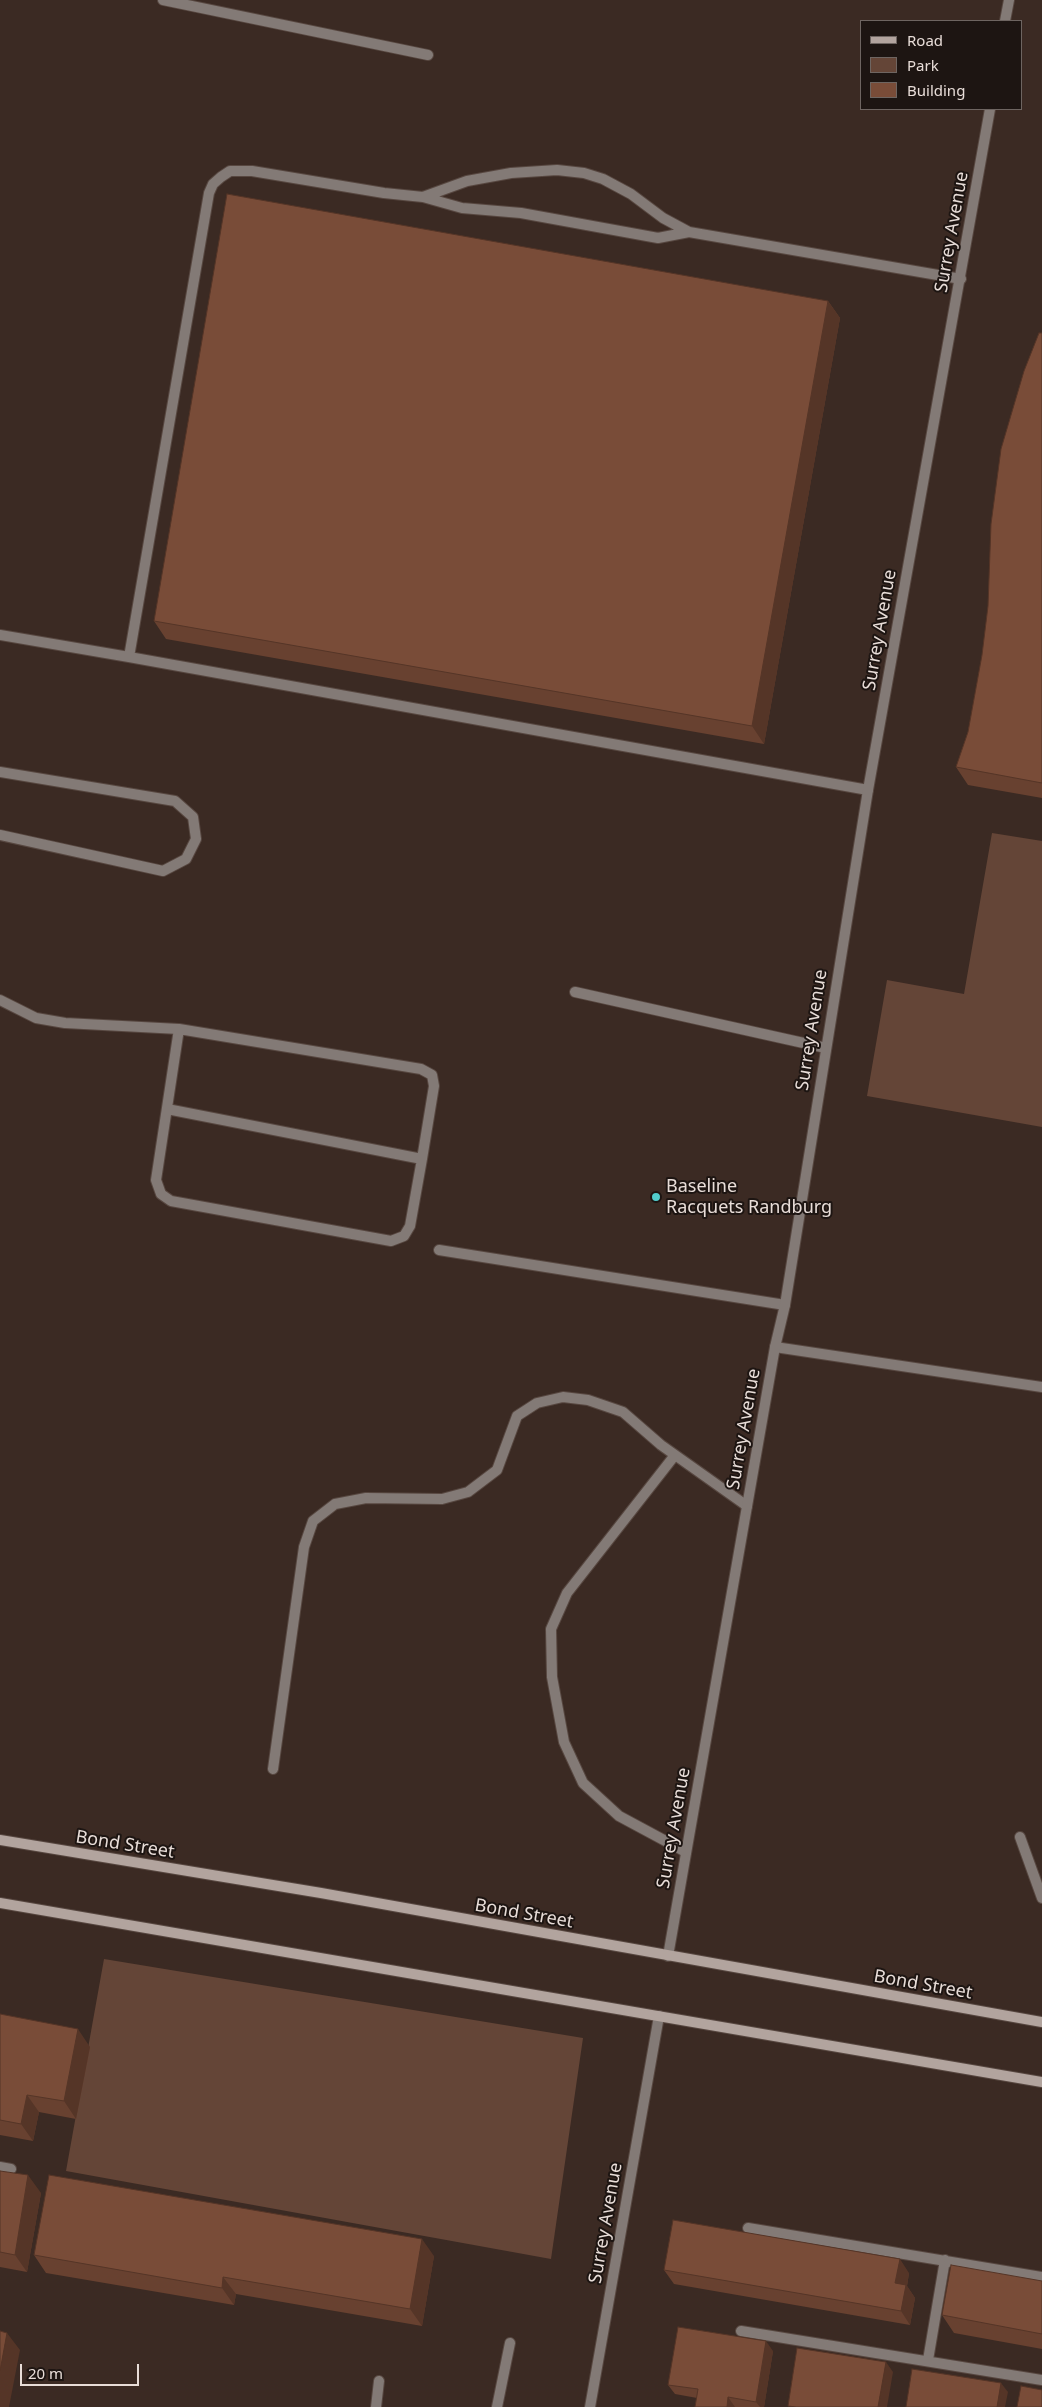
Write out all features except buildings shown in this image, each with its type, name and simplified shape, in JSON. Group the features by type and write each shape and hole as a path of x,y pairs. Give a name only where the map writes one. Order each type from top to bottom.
{"street":[{"path":"163,0 428,54"},
{"path":"1005,20 1009,0"},
{"name":"Surrey Avenue","path":"668,1956 775,1347 785,1305 868,790 990,110"},
{"path":"129,657 209,193 213,184 230,172 241,170 384,193 423,197 462,208 522,213 658,238 689,232"},
{"path":"423,197 467,181 511,174 557,170 584,173 603,179 631,194 663,218 689,232 961,279"},
{"path":"0,635 868,790"},
{"path":"0,772 175,801 193,817 196,839 186,859 164,871 0,835"},
{"path":"574,992 826,1048"},
{"path":"0,1000 36,1018 46,1020 179,1029 421,1070 432,1075 434,1086 422,1159 410,1226 404,1236 391,1241 171,1201 161,1194 156,1180 179,1029"},
{"path":"167,1109 422,1159"},
{"path":"439,1250 785,1305"},
{"path":"775,1347 1042,1387"},
{"path":"273,1769 304,1547 313,1521 335,1504 366,1498 442,1499 468,1492 497,1470 517,1416 537,1403 563,1397 588,1400 623,1412 661,1445 747,1506"},
{"path":"675,1455 567,1593 551,1629 552,1677 564,1742 583,1783 619,1816 686,1852"},
{"path":"1020,1837 1042,1898"},
{"name":"Bond Street","path":"0,1840 321,1893 1042,2022"},
{"path":"0,1904 1042,2082"},
{"name":"Surrey Avenue","path":"590,2407 659,2016"},
{"path":"0,2167 11,2169"},
{"path":"748,2228 1042,2277"},
{"path":"928,2360 945,2260"},
{"path":"741,2331 1042,2380"},
{"path":"497,2407 510,2343"},
{"path":"376,2407 380,2381"}],"green space":[{"path":"992,833 1042,841 1042,1127 867,1096 887,980 964,994"},
{"path":"104,1959 583,2038 551,2259 66,2171"}],"place":[{"name":"Baseline Racquets Randburg","path":"656,1197"}]}
